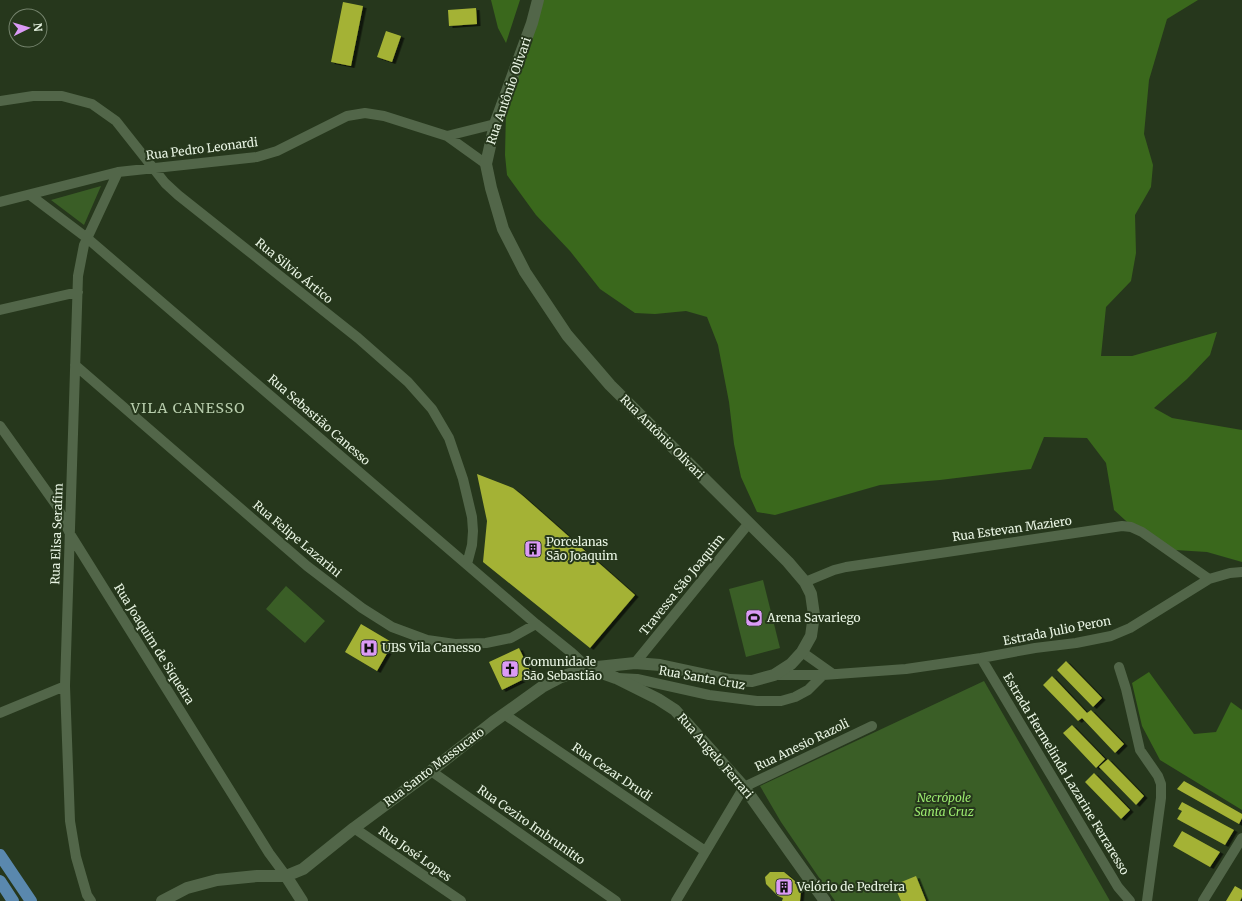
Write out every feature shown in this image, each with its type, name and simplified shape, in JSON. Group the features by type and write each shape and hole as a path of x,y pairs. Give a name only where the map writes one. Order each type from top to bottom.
{"main road":[{"path":"0,855 31,901"},
{"path":"0,881 14,901"}],"street":[{"name":"Rua Antônio Olivari","path":"538,0 532,23 495,124 486,164 490,188 502,229 525,272 567,335 610,386 788,562 805,582 811,594 814,615 811,636 802,652 791,664 774,675 752,681 730,680 660,665 635,663 588,668"},
{"name":"Rua Silvio Ártico","path":"0,101 33,96 62,96 92,104 116,121 154,167 165,183 178,195 358,338 408,382 432,409 449,438 463,479 472,517 473,531 472,545 467,564"},
{"name":"Rua Pedro Leonardi","path":"0,202 118,172 257,157 277,151 346,116 365,113 384,116 447,136 486,164"},
{"path":"447,136 495,124"},
{"name":"Rua Elisa Serafim","path":"91,901 87,895 76,858 70,821 65,686 78,276 84,245 118,172"},
{"name":"Rua Sebastião Canesso","path":"30,195 87,238 588,668"},
{"path":"0,310 78,292"},
{"name":"Rua Felipe Lazarini","path":"75,365 307,566 362,608 392,627 427,640 455,644 486,643 511,638 536,624"},
{"name":"Rua Joaquim de Siqueira","path":"0,426 57,506 70,534 265,846 286,876"},
{"name":"Travessa São Joaquim","path":"635,663 749,523"},
{"name":"Rua Estevan Maziero","path":"805,582 834,570 846,567 1122,526 1132,527 1142,532 1209,579"},
{"name":"Estrada Julio Peron","path":"774,675 828,675 906,669 1035,648 1076,643 1111,636 1130,628 1209,579 1230,572 1242,572"},
{"path":"802,652 828,675"},
{"name":"Estrada Hermelinda Lazarine Ferraresso","path":"981,658 1118,887 1130,901"},
{"path":"1119,667 1126,689 1140,750 1158,776 1161,784 1161,798 1147,901"},
{"name":"Rua Santo Massucato","path":"286,876 303,869 354,828 542,687 561,677 588,668"},
{"name":"Rua Angelo Ferrari","path":"588,668 616,678 658,699 675,710 744,787 826,901"},
{"name":"Rua Santa Cruz","path":"616,678 637,680 709,695 757,701 781,701 795,697 808,690 828,675"},
{"path":"0,713 65,686"},
{"name":"Rua Cezar Drudi","path":"504,714 705,851"},
{"name":"Rua Anesio Razoli","path":"744,787 872,726"},
{"name":"Rua Ceziro Imbrunitto","path":"431,771 616,901"},
{"path":"676,901 744,787"},
{"name":"Rua José Lopes","path":"354,828 461,901"},
{"path":"1203,901 1242,838"},
{"path":"162,901 187,888 217,880 257,876 286,876 302,901"}],"green space":[{"path":"491,0 520,0 506,43 498,28"},
{"path":"543,0 1198,0 1167,19 1149,80 1144,134 1153,165 1151,187 1135,215 1136,253 1131,281 1106,307 1101,356 1132,356 1217,332 1210,355 1187,379 1154,408 1172,418 1242,430 1242,562 1207,552 1175,550 1148,541 1114,510 1106,463 1087,438 1044,437 1031,469 940,480 880,485 775,515 757,512 741,477 734,444 729,402 718,345 707,317 686,311 655,314 635,313 600,289 570,251 536,215 507,175 505,155 506,110"},
{"path":"101,186 84,225 51,200"},
{"name":"Arena Savariego","path":"763,580 780,648 746,657 729,589"},
{"path":"286,586 325,621 305,643 266,609"},
{"path":"1149,672 1194,734 1216,732 1231,702 1242,710 1242,810 1160,760 1142,726 1132,683"},
{"name":"Necrópole Santa Cruz","path":"984,681 1110,901 835,901 781,822 760,786"}],"building":[{"path":"343,2 363,6 351,66 331,62"},
{"path":"476,8 477,24 449,26 448,10"},
{"path":"386,31 401,36 392,62 377,57"},
{"name":"Porcelanas São Joaquim","path":"477,474 513,488 635,595 590,648 483,562 487,521"},
{"name":"UBS Vila Canesso","path":"361,624 393,643 377,671 345,652"},
{"name":"Comunidade São Sebastião","path":"519,648 532,675 502,690 489,662"},
{"path":"1066,661 1102,698 1093,707 1057,670"},
{"path":"1052,676 1087,713 1091,710 1124,744 1115,753 1082,718 1078,721 1043,685"},
{"path":"1072,725 1105,759 1096,768 1063,733"},
{"path":"1108,759 1144,796 1136,805 1099,767"},
{"path":"1094,773 1130,810 1121,819 1085,782"},
{"path":"1184,781 1242,814 1239,824 1177,789"},
{"path":"1182,802 1234,830 1225,845 1177,819 1182,811 1178,809"},
{"path":"1182,831 1220,852 1210,867 1173,846"},
{"name":"Velório de Pedreira","path":"770,872 784,872 796,882 801,890 800,901 782,901 783,898 778,896 766,884 765,877"},
{"path":"916,876 926,901 901,901 894,885"},
{"path":"1235,886 1242,890 1242,897 1240,901 1226,901"}],"place":[{"name":"Porcelanas São Joaquim","path":"533,549"},
{"name":"Arena Savariego","path":"754,618"},
{"name":"UBS Vila Canesso","path":"369,648"},
{"name":"Comunidade São Sebastião","path":"510,669"},
{"name":"Velório de Pedreira","path":"784,887"}],"district":[{"name":"VILA CANESSO","path":"188,408"}]}
